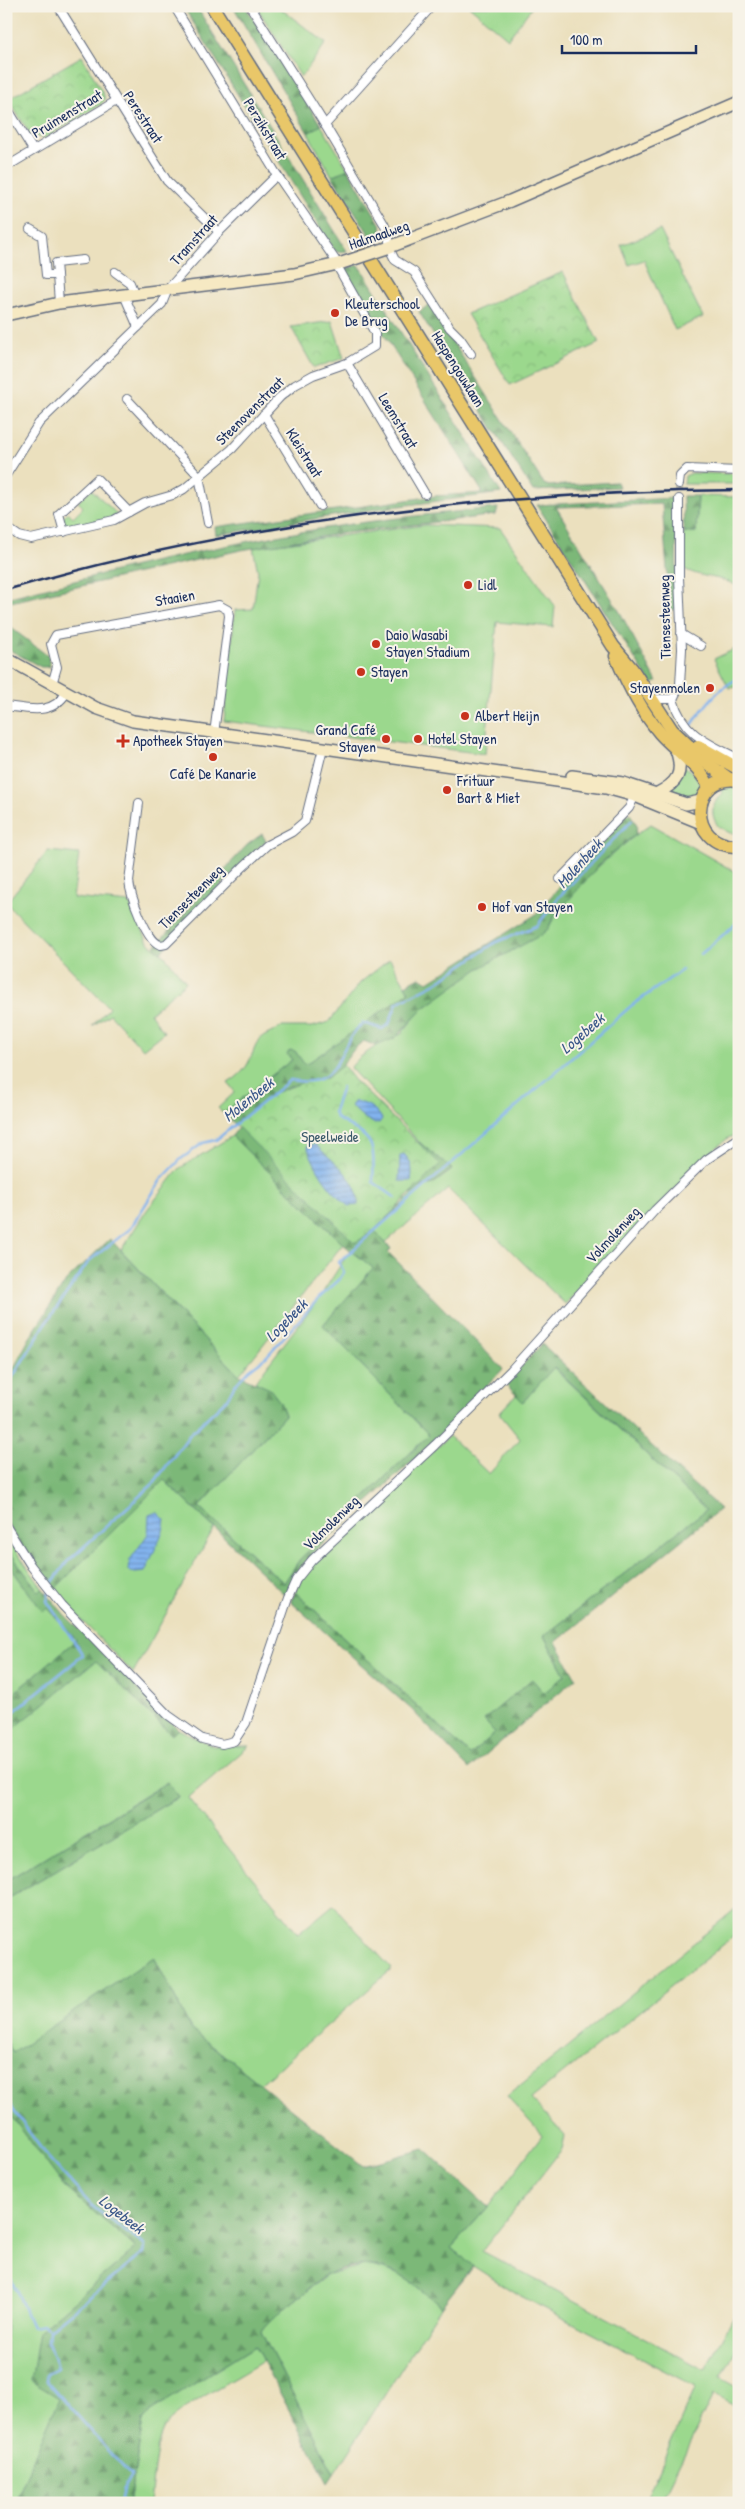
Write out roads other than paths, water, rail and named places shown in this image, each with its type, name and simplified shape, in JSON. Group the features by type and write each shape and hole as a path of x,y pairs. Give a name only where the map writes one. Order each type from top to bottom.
{"main road":[{"name":"Haspengouwlaan","path":"212,6 613,646 632,669 672,730 688,746 734,779"},
{"name":"Halmaalweg","path":"6,315 60,303 294,274 338,264 388,248 501,205 739,102"},
{"name":"Haspengouwlaan","path":"613,646 624,676 639,704 676,750 702,775 709,788"},
{"path":"6,658 96,708 133,721 214,734 481,770 524,770 608,780 701,823"},
{"path":"662,714 707,753 739,769"},
{"path":"656,794 670,786 677,778 680,763 676,750"},
{"path":"734,779 715,783 709,788 701,801 701,823 706,832 715,841 726,845 739,846"},
{"path":"637,792 656,794 686,804 701,801"}],"street":[{"name":"Perestraat","path":"58,6 167,181 219,232"},
{"name":"Perzikstraat","path":"174,6 277,175 338,264"},
{"path":"250,6 325,124 384,224 389,236 388,248 395,260 414,272 450,328 471,354"},
{"path":"325,124 432,6"},
{"name":"Pruimenstraat","path":"6,167 116,101"},
{"path":"6,106 33,150"},
{"name":"Tramstraat","path":"6,475 39,423 162,304 168,289 219,232 277,175"},
{"path":"30,229 42,236 46,275 57,274"},
{"path":"60,303 56,263 83,260"},
{"name":"Steenovenstraat","path":"6,527 19,536 30,539 114,520 145,503 173,495 232,449 264,414 295,385 313,375 347,363 375,346 375,332 338,264"},
{"path":"115,272 130,282 129,294 138,327"},
{"name":"Leemstraat","path":"347,363 425,494"},
{"path":"126,399 199,476 208,523"},
{"name":"Kleistraat","path":"264,414 320,506"},
{"path":"680,480 687,469 739,471"},
{"path":"64,532 59,514 97,479 129,512"},
{"name":"Tiensesteenweg","path":"673,699 680,685 679,499"},
{"name":"Staaien","path":"52,684 57,667 51,644 56,635 219,605 228,610 229,616 214,734"},
{"path":"681,634 701,646"},
{"path":"6,706 41,711 55,705 67,692"},
{"path":"650,699 673,699 678,716 686,726 705,742 739,759"},
{"name":"Tiensesteenweg","path":"139,803 129,881 130,892 151,940 161,945 166,944 242,867 267,845 292,832 305,821 323,748"},
{"path":"560,879 628,808 637,792"},
{"name":"Volmolenweg","path":"6,1526 51,1591 168,1716 192,1733 214,1743 222,1744 234,1740 246,1723 288,1598 296,1580 312,1560 435,1445 511,1370 655,1210 706,1160 739,1138"}],"water":[{"path":"355,1101 374,1109 382,1119 379,1123 375,1124 363,1117 351,1106"},
{"path":"315,1144 349,1178 357,1195 358,1205 349,1206 324,1179 307,1146"},
{"path":"404,1154 411,1166 411,1181 399,1181 400,1156"},
{"path":"157,1512 165,1520 163,1531 145,1572 135,1573 129,1570 130,1560 148,1534 149,1515"}],"waterway":[{"name":"Molenbeek","path":"692,725 712,698 724,687 739,678"},
{"name":"Molenbeek","path":"6,1388 44,1326 89,1261 130,1229 161,1180 181,1159 203,1143 216,1140 290,1080 308,1081 321,1079 330,1073 347,1043 363,1023 382,1029 389,1024 397,1003 436,983 496,942 537,926 558,898 632,820"},
{"name":"Logebeek","path":"701,954 739,921"},
{"name":"Logebeek","path":"6,1718 83,1655 47,1601 52,1583 67,1562 153,1484 191,1433 227,1399 234,1386 249,1370 266,1357 319,1298 339,1280 344,1272 339,1262 631,1006 682,970"},
{"path":"342,1087 334,1111 336,1118 358,1131 369,1142 373,1157 373,1182 396,1198"},
{"name":"Logebeek","path":"6,2100 45,2154 92,2206 145,2246 144,2253 49,2330 48,2343 57,2368 47,2373 46,2380 132,2475 124,2489 121,2503"},
{"name":"Logebeek","path":"6,2271 32,2327 43,2325 49,2329"}],"tunnel":[{"path":"679,484 679,499"}],"railway":[{"path":"6,590 95,566 186,545 277,528 369,514 461,504 554,497 646,492 739,490"}],"place":[{"name":"Kleuterschool De Brug","path":"335,313"},
{"name":"Lidl","path":"468,585"},
{"name":"Daio Wasabi Stayen Stadium","path":"376,644"},
{"name":"Stayen","path":"361,672"},
{"name":"Stayenmolen","path":"710,688"},
{"name":"Albert Heijn","path":"465,716"},
{"name":"Grand Café Stayen","path":"386,739"},
{"name":"Hotel Stayen","path":"418,739"},
{"name":"Apotheek Stayen","path":"123,741"},
{"name":"Café De Kanarie","path":"213,757"},
{"name":"Frituur Bart & Miet","path":"447,790"},
{"name":"Hof van Stayen","path":"482,907"}],"park label":[{"name":"Speelweide","path":"330,1137"}]}
